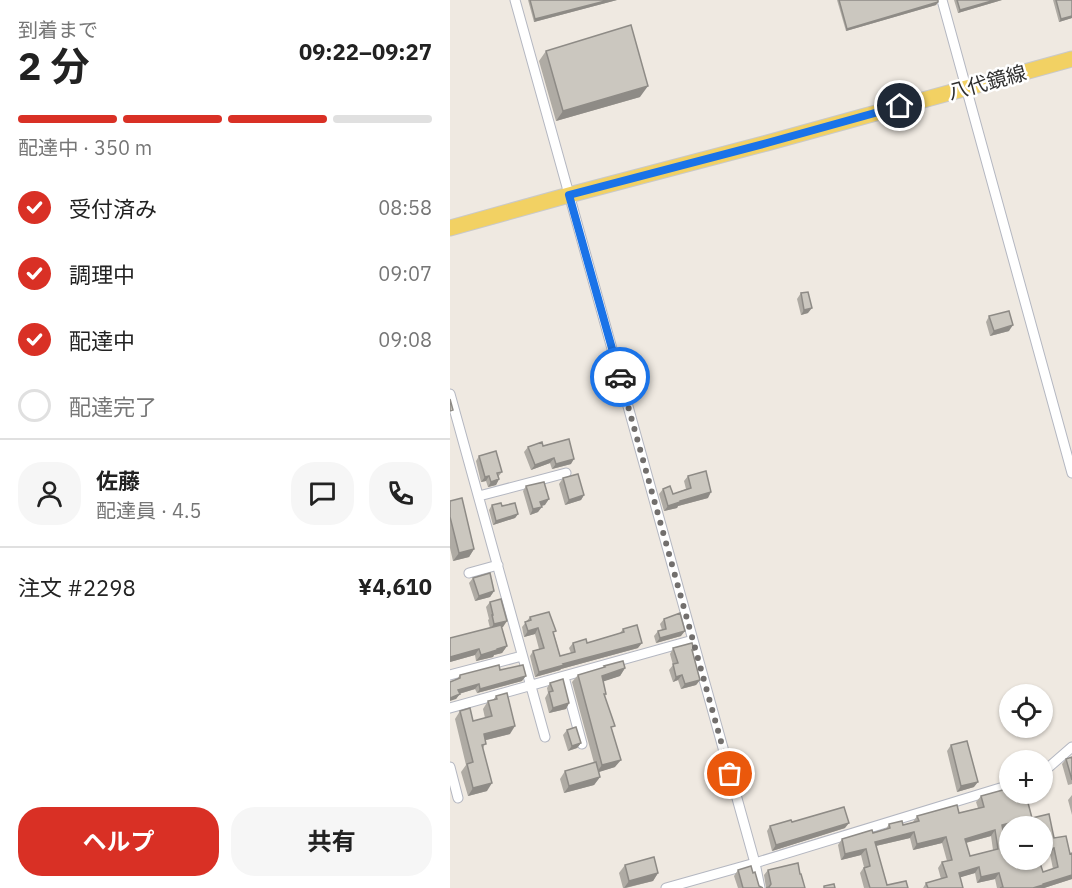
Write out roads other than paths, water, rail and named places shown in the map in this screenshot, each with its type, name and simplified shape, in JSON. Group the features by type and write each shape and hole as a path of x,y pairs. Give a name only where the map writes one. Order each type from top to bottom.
{"main road":[{"name":"八代鏡線","path":"450,228 1072,59"}],"street":[{"path":"515,0 755,863 760,888"},
{"path":"942,0 1072,473"},
{"path":"450,394 545,737"},
{"path":"479,496 566,474"},
{"path":"469,573 498,565"},
{"path":"450,708 693,640"},
{"path":"450,675 522,656"},
{"path":"564,677 582,744"},
{"path":"1053,763 1072,747"},
{"path":"450,767 458,798"},
{"path":"666,888 999,788"}]}
